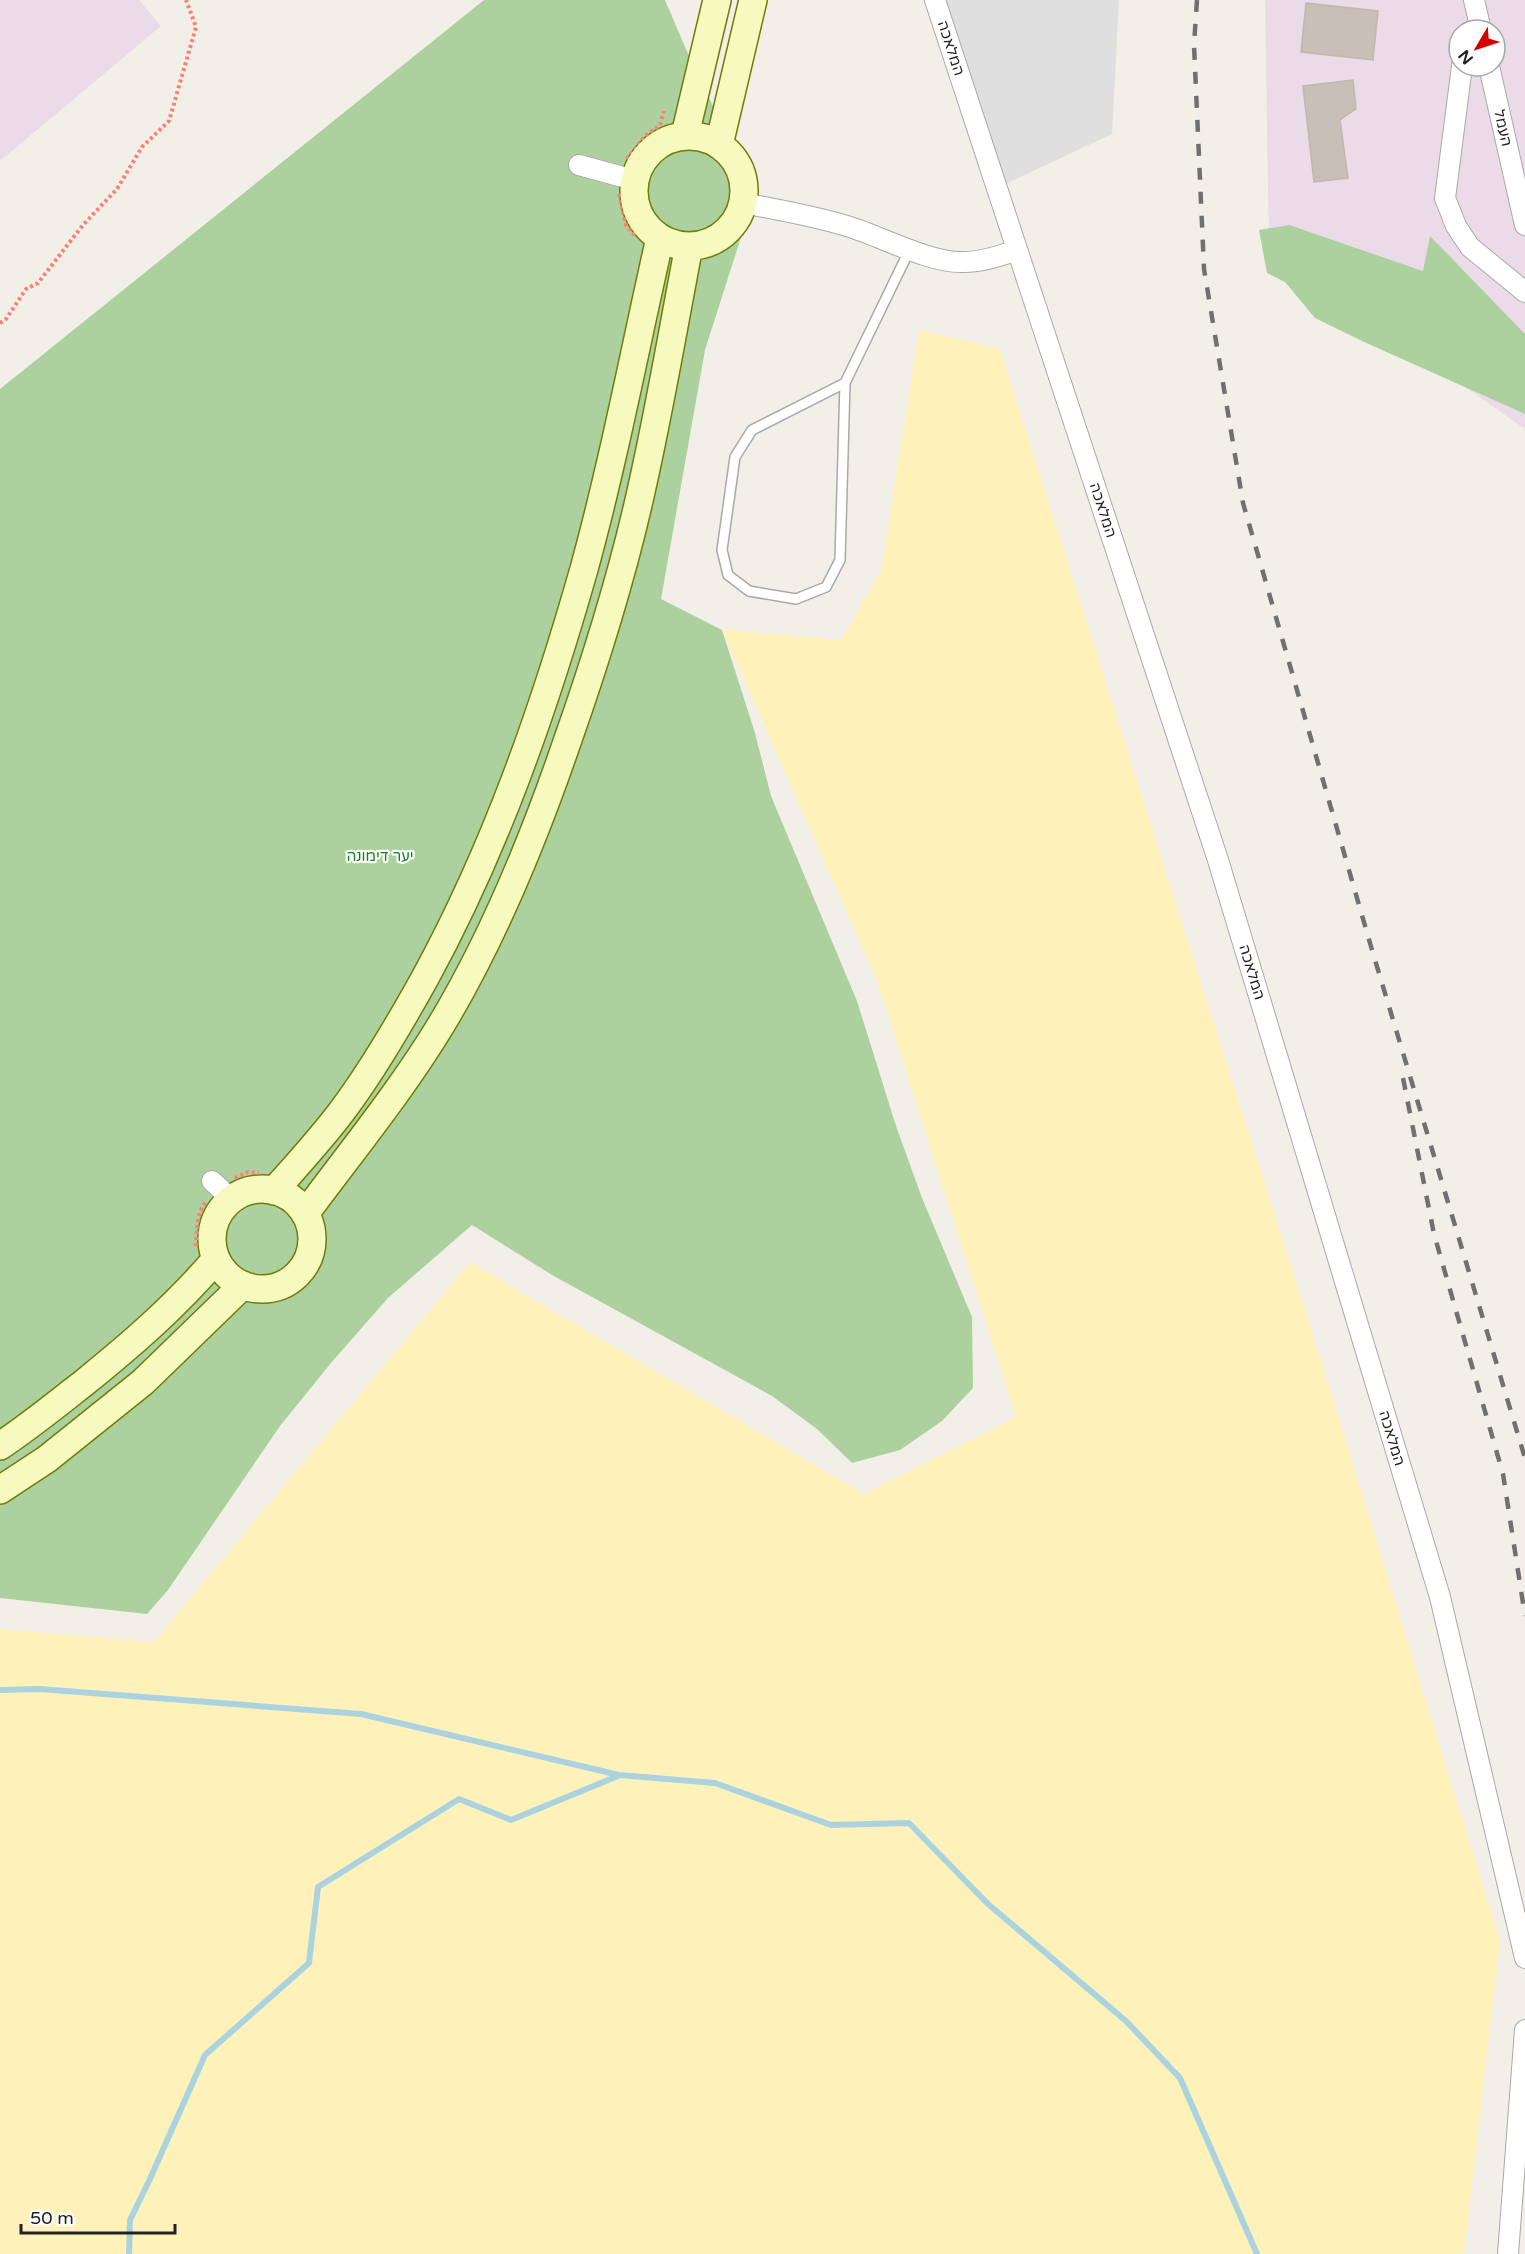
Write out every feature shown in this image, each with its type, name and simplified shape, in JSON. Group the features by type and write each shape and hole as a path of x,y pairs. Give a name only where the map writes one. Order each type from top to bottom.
{"main road":[{"path":"685,135 717,0"},
{"path":"719,145 753,0"},
{"path":"0,1446 26,1429 120,1354 188,1293 213,1247 213,1228 221,1210 221,1190 242,1192 272,1182 342,1111 409,1006 450,932 487,851 521,765 553,674 584,568 604,487 651,241 647,227 638,213 627,178 647,154 658,145 671,139 685,135 697,136 719,145 729,153 742,176 743,202 734,223 717,238 704,244 689,246 651,241"},
{"path":"305,1215 403,1082 441,1024 482,949 529,844 587,686 619,578 640,496 689,246"},
{"path":"206,1257 243,1284 255,1288 273,1287 290,1280 302,1268 310,1251 312,1234 300,1206 272,1182"},
{"path":"0,1490 47,1459 143,1382 243,1284"}],"street":[{"name":"המלאכה","path":"935,0 1218,860 1440,1597 1525,1958"},
{"path":"1468,18 1472,0"},
{"path":"1472,0 1477,18"},
{"path":"1460,78 1445,198 1456,226 1470,247 1525,292"},
{"name":"העמל","path":"1492,78 1525,225"},
{"path":"579,165 627,178"},
{"path":"743,202 816,217 850,227 940,260 963,262 989,259 1017,250"},
{"path":"1508,2254 1525,2030"}],"lane":[{"path":"845,383 752,429 735,458 723,550 728,575 749,591 796,599 826,587 840,560 845,383 910,249"}],"path":[{"path":"0,323 6,319 27,289 38,283 83,225 117,189 142,147 169,121 196,27 186,0"},
{"path":"651,241 626,225 619,198 627,178 633,149 660,125 666,103"},
{"path":"206,1257 197,1225 202,1206 228,1181 248,1172 272,1182"}],"shaded area":[{"path":"0,0 139,0 161,26 0,161"},
{"path":"925,0 1119,0 1112,134 988,192"},
{"path":"1265,0 1525,0 1525,429 1269,250"}],"green space":[{"name":"יער דימונה","path":"484,0 665,0 695,70 718,116 743,231 705,350 661,599 722,630 755,733 771,796 857,1001 896,1126 922,1198 972,1317 973,1388 942,1421 900,1450 852,1463 817,1429 772,1396 552,1275 472,1225 388,1298 331,1363 280,1426 168,1590 147,1614 0,1598 0,389"},
{"path":"1289,225 1423,271 1430,236 1525,334 1525,414 1315,318 1285,282 1267,273 1259,230"}],"sand":[{"path":"919,330 1000,349 1323,1367 1500,1941 1464,2254 0,2254 0,1629 154,1642 470,1262 864,1494 1016,1417 877,980 722,630 841,640 881,571"}],"building":[{"path":"1306,3 1378,11 1373,60 1301,52"},
{"path":"1353,80 1356,109 1340,120 1348,178 1314,182 1303,86"}],"waterway":[{"path":"0,1690 40,1689 361,1714 619,1775 715,1783 831,1825 909,1823 988,1904 1126,2021 1180,2078 1257,2254"},
{"path":"129,2254 130,2220 205,2055 309,1963 318,1887 459,1799 511,1820 618,1776"}],"railway":[{"path":"1197,0 1194,45 1204,269 1243,503 1372,950 1525,1458"},
{"path":"1403,1078 1434,1234 1503,1474 1525,1616"}]}
